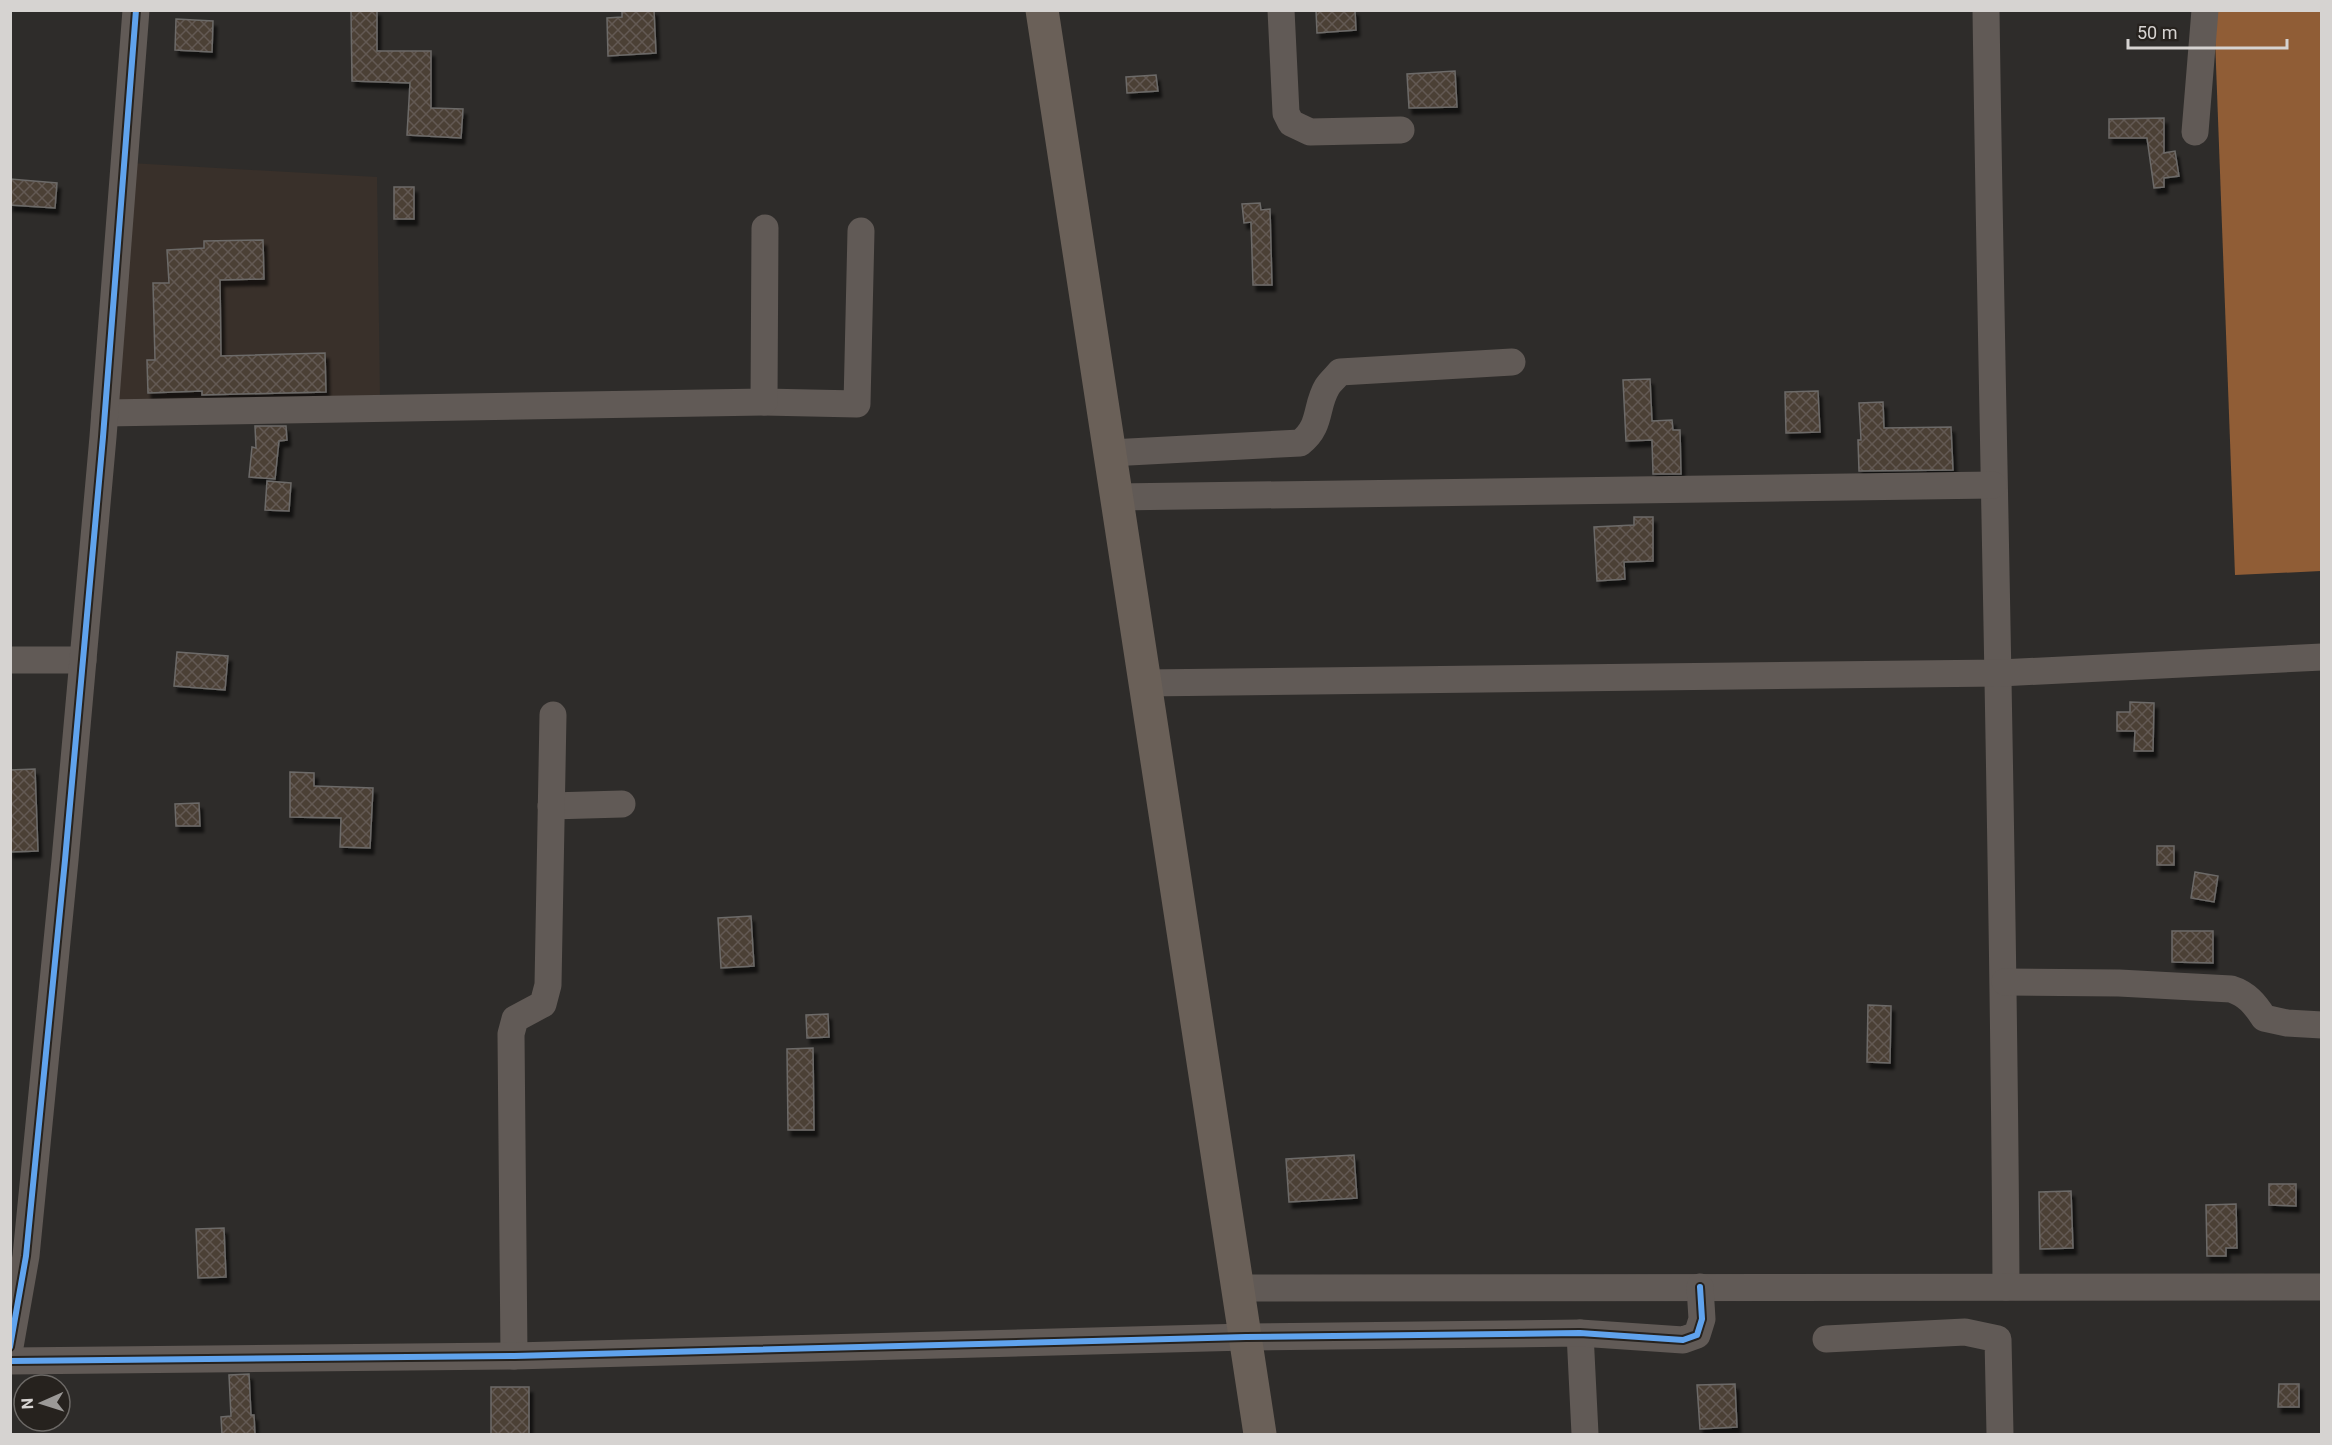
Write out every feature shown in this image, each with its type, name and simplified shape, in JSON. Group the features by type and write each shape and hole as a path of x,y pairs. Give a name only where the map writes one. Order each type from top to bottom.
{"highway":[{"path":"1042,10 1260,1434"}],"street":[{"path":"10,1347 26,1256 83,660 105,413 136,10"},
{"path":"1281,10 1286,113 1291,123 1310,132 1401,130"},
{"path":"1986,10 1993,485 2000,673 2007,1287"},
{"path":"2195,132 2205,10"},
{"path":"764,402 765,228"},
{"path":"105,413 764,402 857,404 861,231"},
{"path":"1110,453 1300,443 1308,436 1318,417 1326,387 1340,372 1512,362"},
{"path":"1116,497 1993,485"},
{"path":"1145,683 2000,673 2322,657"},
{"path":"10,660 83,660"},
{"path":"514,1356 511,1034 515,1019 543,1004 548,985 553,715"},
{"path":"551,806 622,804"},
{"path":"2005,982 2119,983 2231,989 2242,992 2264,1018 2287,1023 2322,1024"},
{"path":"10,1360 514,1356 1246,1337 1580,1333 1683,1340 1697,1335 1702,1319 1700,1287"},
{"path":"1238,1288 2322,1287"},
{"path":"1826,1339 1965,1332 1998,1339 2001,1434"},
{"path":"1580,1333 1585,1434"}],"shaded area":[{"path":"2214,11 2321,11 2321,571 2235,575"},
{"path":"130,163 377,177 380,398 111,401"}],"building":[{"path":"351,10 377,10 377,51 431,51 431,108 463,109 461,138 407,135 410,83 352,81"},
{"path":"622,10 654,10 656,53 608,56 607,18 622,17"},
{"path":"1316,10 1355,10 1356,30 1317,33"},
{"path":"176,19 213,21 212,52 175,50"},
{"path":"1455,71 1457,107 1409,108 1407,74"},
{"path":"1156,75 1158,91 1127,93 1126,77"},
{"path":"2164,118 2164,153 2175,151 2179,176 2164,178 2164,187 2154,188 2147,138 2109,138 2109,119"},
{"path":"10,179 57,183 55,208 10,205"},
{"path":"394,187 414,187 414,219 394,219"},
{"path":"1260,203 1261,210 1270,209 1272,285 1253,285 1251,222 1244,223 1242,204"},
{"path":"263,240 264,279 220,280 221,356 325,353 326,392 202,395 202,391 148,393 147,360 155,360 153,283 169,283 167,250 204,248 204,241"},
{"path":"1650,379 1652,421 1672,420 1673,430 1680,430 1681,474 1653,474 1652,440 1626,441 1623,380"},
{"path":"1818,391 1820,432 1786,433 1785,392"},
{"path":"1883,402 1884,428 1951,427 1953,470 1859,471 1858,440 1861,440 1859,403"},
{"path":"255,426 286,426 287,440 279,441 275,479 249,477 252,447 256,448"},
{"path":"267,481 291,483 289,511 265,510"},
{"path":"1634,517 1653,517 1653,561 1624,562 1625,579 1597,581 1594,527 1634,525"},
{"path":"177,652 228,656 225,690 174,686"},
{"path":"2130,702 2154,703 2153,751 2134,751 2135,731 2117,731 2117,712 2130,712"},
{"path":"35,769 38,851 10,852 10,770"},
{"path":"290,772 314,773 314,786 373,788 370,848 340,847 341,818 290,817"},
{"path":"199,803 200,826 176,826 175,804"},
{"path":"2157,846 2174,846 2174,865 2157,865"},
{"path":"2195,872 2218,876 2214,902 2191,898"},
{"path":"751,916 754,966 721,968 718,918"},
{"path":"2172,931 2213,931 2213,963 2172,962"},
{"path":"1868,1005 1891,1006 1890,1063 1867,1062"},
{"path":"828,1014 829,1037 807,1038 806,1015"},
{"path":"813,1048 814,1130 788,1130 787,1049"},
{"path":"1354,1155 1357,1198 1289,1202 1286,1159"},
{"path":"2269,1184 2296,1184 2296,1206 2269,1205"},
{"path":"2071,1191 2073,1248 2040,1249 2039,1192"},
{"path":"2236,1204 2237,1248 2226,1248 2226,1256 2207,1256 2206,1205"},
{"path":"224,1228 226,1277 198,1278 196,1229"},
{"path":"249,1374 251,1415 254,1415 255,1434 222,1434 221,1417 231,1416 229,1375"},
{"path":"1735,1384 1737,1427 1700,1429 1697,1385"},
{"path":"2279,1384 2299,1384 2299,1407 2278,1407"},
{"path":"491,1387 529,1387 529,1434 491,1434"}],"cycle path":[{"path":"10,1347 26,1256 65,860 103,437 136,10"},
{"path":"10,1361 514,1356 1246,1337 1580,1333 1683,1340 1697,1335 1702,1319 1700,1287"}]}
